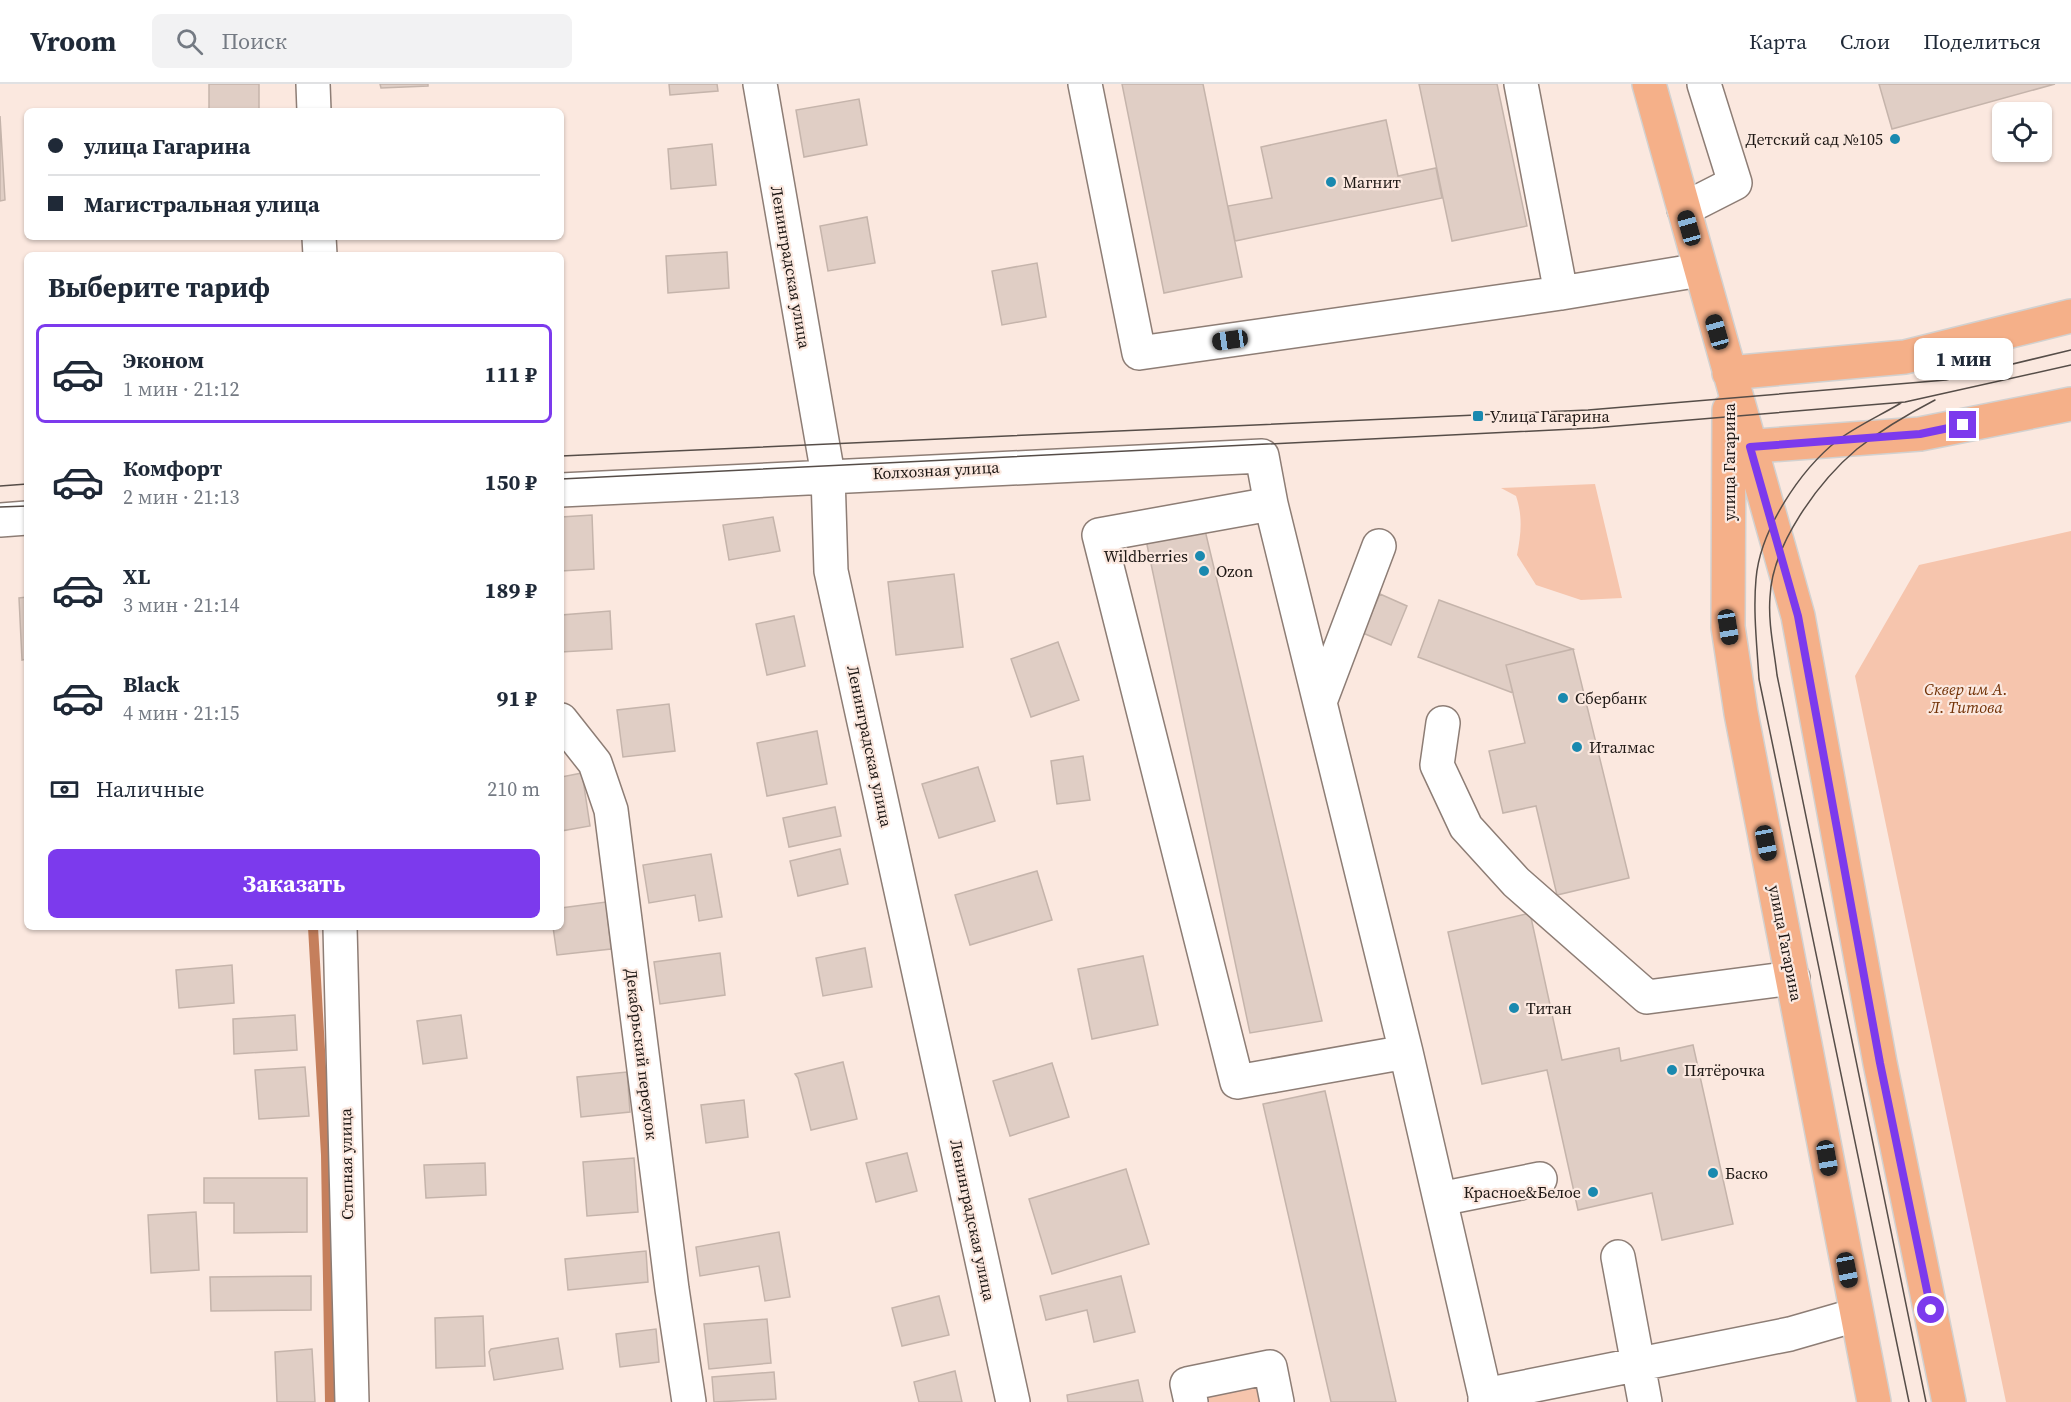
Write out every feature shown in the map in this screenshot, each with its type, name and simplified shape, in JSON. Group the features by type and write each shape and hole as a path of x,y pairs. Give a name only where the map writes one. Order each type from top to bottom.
{"main road":[{"name":"улица Гагарина","path":"1649,84 1729,373 1739,447 1728,627 1741,713 1874,1402"},
{"path":"1729,373 1905,357 2071,316"},
{"path":"1739,447 1920,434 2071,404"},
{"name":"улица Гагарина","path":"1739,447 1798,616 1878,1051 1949,1402"}],"street":[{"path":"313,84 314,108"},
{"name":"Ленинградская улица","path":"760,84 828,475 831,571 1013,1402"},
{"path":"1085,84 1139,353 1561,293 1700,270"},
{"path":"1521,84 1561,293"},
{"path":"1684,209 1735,183 1704,84"},
{"name":"Колхозная улица","path":"564,490 828,475 1262,456 1271,504"},
{"path":"1406,1052 1237,1082 1099,536 1271,504 1406,1052 1485,1399 1637,1364 1790,1334 1856,1315"},
{"path":"0,520 24,518"},
{"path":"1320,702 1379,546"},
{"path":"1443,723 1437,765 1466,827 1516,882 1647,997 1793,978"},
{"name":"Декабрьский переулок","path":"564,724 595,763 610,810 672,1289 689,1402"},
{"name":"Степная улица","path":"340,930 352,1402"},
{"path":"1440,1199 1540,1179"},
{"path":"1618,1257 1645,1402"},
{"path":"1191,1402 1187,1384 1270,1367 1277,1402"}],"green space":[{"path":"1595,484 1622,598 1581,600 1536,585 1517,555 1521,526 1516,496 1501,488"},
{"name":"Сквер им А. Л. Титова","path":"2071,531 2071,1402 2006,1402 1855,676 1919,565"},
{"path":"1258,1380 1262,1402 1204,1402 1202,1392"}],"building":[{"path":"209,84 259,84 259,108 209,108"},
{"path":"380,84 428,84 428,86 381,88"},
{"path":"669,84 717,84 718,91 670,95"},
{"path":"1122,84 1203,84 1242,277 1164,293"},
{"path":"1419,84 1497,84 1527,226 1452,241"},
{"path":"1879,84 2055,84 1892,129"},
{"path":"859,99 867,145 804,157 796,110"},
{"path":"0,116 5,200 0,201"},
{"path":"1386,120 1398,176 1436,168 1442,198 1235,241 1228,206 1272,198 1261,147"},
{"path":"712,144 716,185 671,189 668,149"},
{"path":"867,217 875,263 828,271 820,226"},
{"path":"727,252 729,288 668,293 666,256"},
{"path":"1037,263 1046,317 1002,325 992,271"},
{"path":"592,515 594,569 564,571 564,517"},
{"path":"773,517 780,551 729,560 723,525"},
{"path":"1204,526 1322,1021 1250,1033 1146,540"},
{"path":"954,574 963,647 896,655 888,582"},
{"path":"1380,594 1407,606 1391,645 1363,633"},
{"path":"24,597 24,660 22,660 19,598"},
{"path":"1439,600 1573,649 1506,665 1513,693 1418,657"},
{"path":"610,611 612,649 564,652 564,615"},
{"path":"794,616 805,666 767,675 756,624"},
{"path":"1058,642 1079,700 1031,717 1011,659"},
{"path":"1573,649 1629,878 1557,895 1536,806 1503,813 1489,751 1525,743 1506,665"},
{"path":"669,704 675,751 623,757 617,710"},
{"path":"817,731 827,784 767,796 757,743"},
{"path":"1083,756 1090,800 1057,804 1051,761"},
{"path":"978,767 995,821 939,838 922,784"},
{"path":"582,773 590,826 564,830 564,776"},
{"path":"835,807 841,836 789,847 783,818"},
{"path":"840,849 848,884 798,896 790,861"},
{"path":"711,854 722,917 699,921 695,895 649,903 643,865"},
{"path":"1037,871 1052,920 970,945 955,895"},
{"path":"606,902 611,949 557,955 553,930 564,930 564,908"},
{"path":"1530,913 1562,1060 1619,1048 1621,1061 1693,1045 1733,1224 1662,1240 1652,1193 1578,1210 1547,1070 1482,1084 1448,932"},
{"path":"865,948 872,987 823,996 816,958"},
{"path":"720,953 725,995 660,1004 654,962"},
{"path":"1143,956 1158,1025 1092,1039 1078,969"},
{"path":"232,965 234,1003 179,1008 176,970"},
{"path":"295,1015 297,1050 234,1054 233,1019"},
{"path":"461,1015 467,1058 423,1064 417,1021"},
{"path":"843,1062 857,1119 811,1130 795,1074"},
{"path":"1052,1063 1069,1117 1010,1136 993,1081"},
{"path":"305,1067 309,1116 259,1119 255,1070"},
{"path":"627,1072 630,1112 581,1117 577,1077"},
{"path":"1325,1091 1396,1402 1331,1402 1263,1104"},
{"path":"744,1100 748,1137 706,1143 701,1105"},
{"path":"907,1153 917,1191 876,1202 866,1163"},
{"path":"634,1158 638,1212 587,1216 583,1162"},
{"path":"485,1163 486,1195 426,1198 424,1165"},
{"path":"1126,1169 1149,1244 1052,1274 1029,1199"},
{"path":"204,1178 307,1178 307,1232 234,1233 234,1203 204,1203"},
{"path":"196,1212 199,1270 151,1273 148,1215"},
{"path":"779,1232 790,1297 765,1301 759,1266 700,1276 696,1247"},
{"path":"646,1251 648,1282 568,1290 565,1259"},
{"path":"311,1276 311,1310 211,1311 210,1277"},
{"path":"1121,1276 1135,1332 1094,1342 1087,1310 1046,1320 1040,1296"},
{"path":"939,1296 949,1335 902,1346 892,1308"},
{"path":"483,1316 485,1366 436,1368 435,1318"},
{"path":"767,1319 771,1363 709,1369 704,1324"},
{"path":"656,1329 659,1362 620,1367 616,1334"},
{"path":"558,1338 563,1369 494,1380 489,1352 491,1349"},
{"path":"312,1349 315,1402 277,1402 275,1352"},
{"path":"955,1371 962,1402 919,1402 914,1382"},
{"path":"774,1372 776,1399 714,1402 712,1377"},
{"path":"1138,1380 1143,1402 1068,1402 1067,1395"}],"waterway":[{"path":"313,930 326,1155 330,1402"}],"tram line":[{"path":"564,456 1588,410 1946,380 2071,350"},
{"path":"564,479 1593,428 1905,402 2071,365"},
{"path":"1926,1402 1777,675 1770,597 1773,577 1788,536 1827,479 1857,449 1876,435 1935,400"},
{"path":"1901,403 1838,440 1796,484 1784,502 1765,541 1759,560 1755,604 1759,679 1909,1402"},
{"path":"0,486 24,484"},
{"path":"0,507 24,506"}],"place":[{"name":"Детский сад №105","path":"1895,139"},
{"name":"Магнит","path":"1331,182"},
{"name":"Улица Гагарина","path":"1478,416"},
{"name":"Wildberries","path":"1200,556"},
{"name":"Ozon","path":"1204,571"},
{"name":"Сбербанк","path":"1563,698"},
{"name":"Италмас","path":"1577,747"},
{"name":"Титан","path":"1514,1008"},
{"name":"Пятёрочка","path":"1672,1070"},
{"name":"Баско","path":"1713,1173"},
{"name":"Красное&Белое","path":"1593,1192"}],"route":[{"path":"1931,1310 1880,1063 1798,616 1750,447 1920,434 1963,425"}]}
